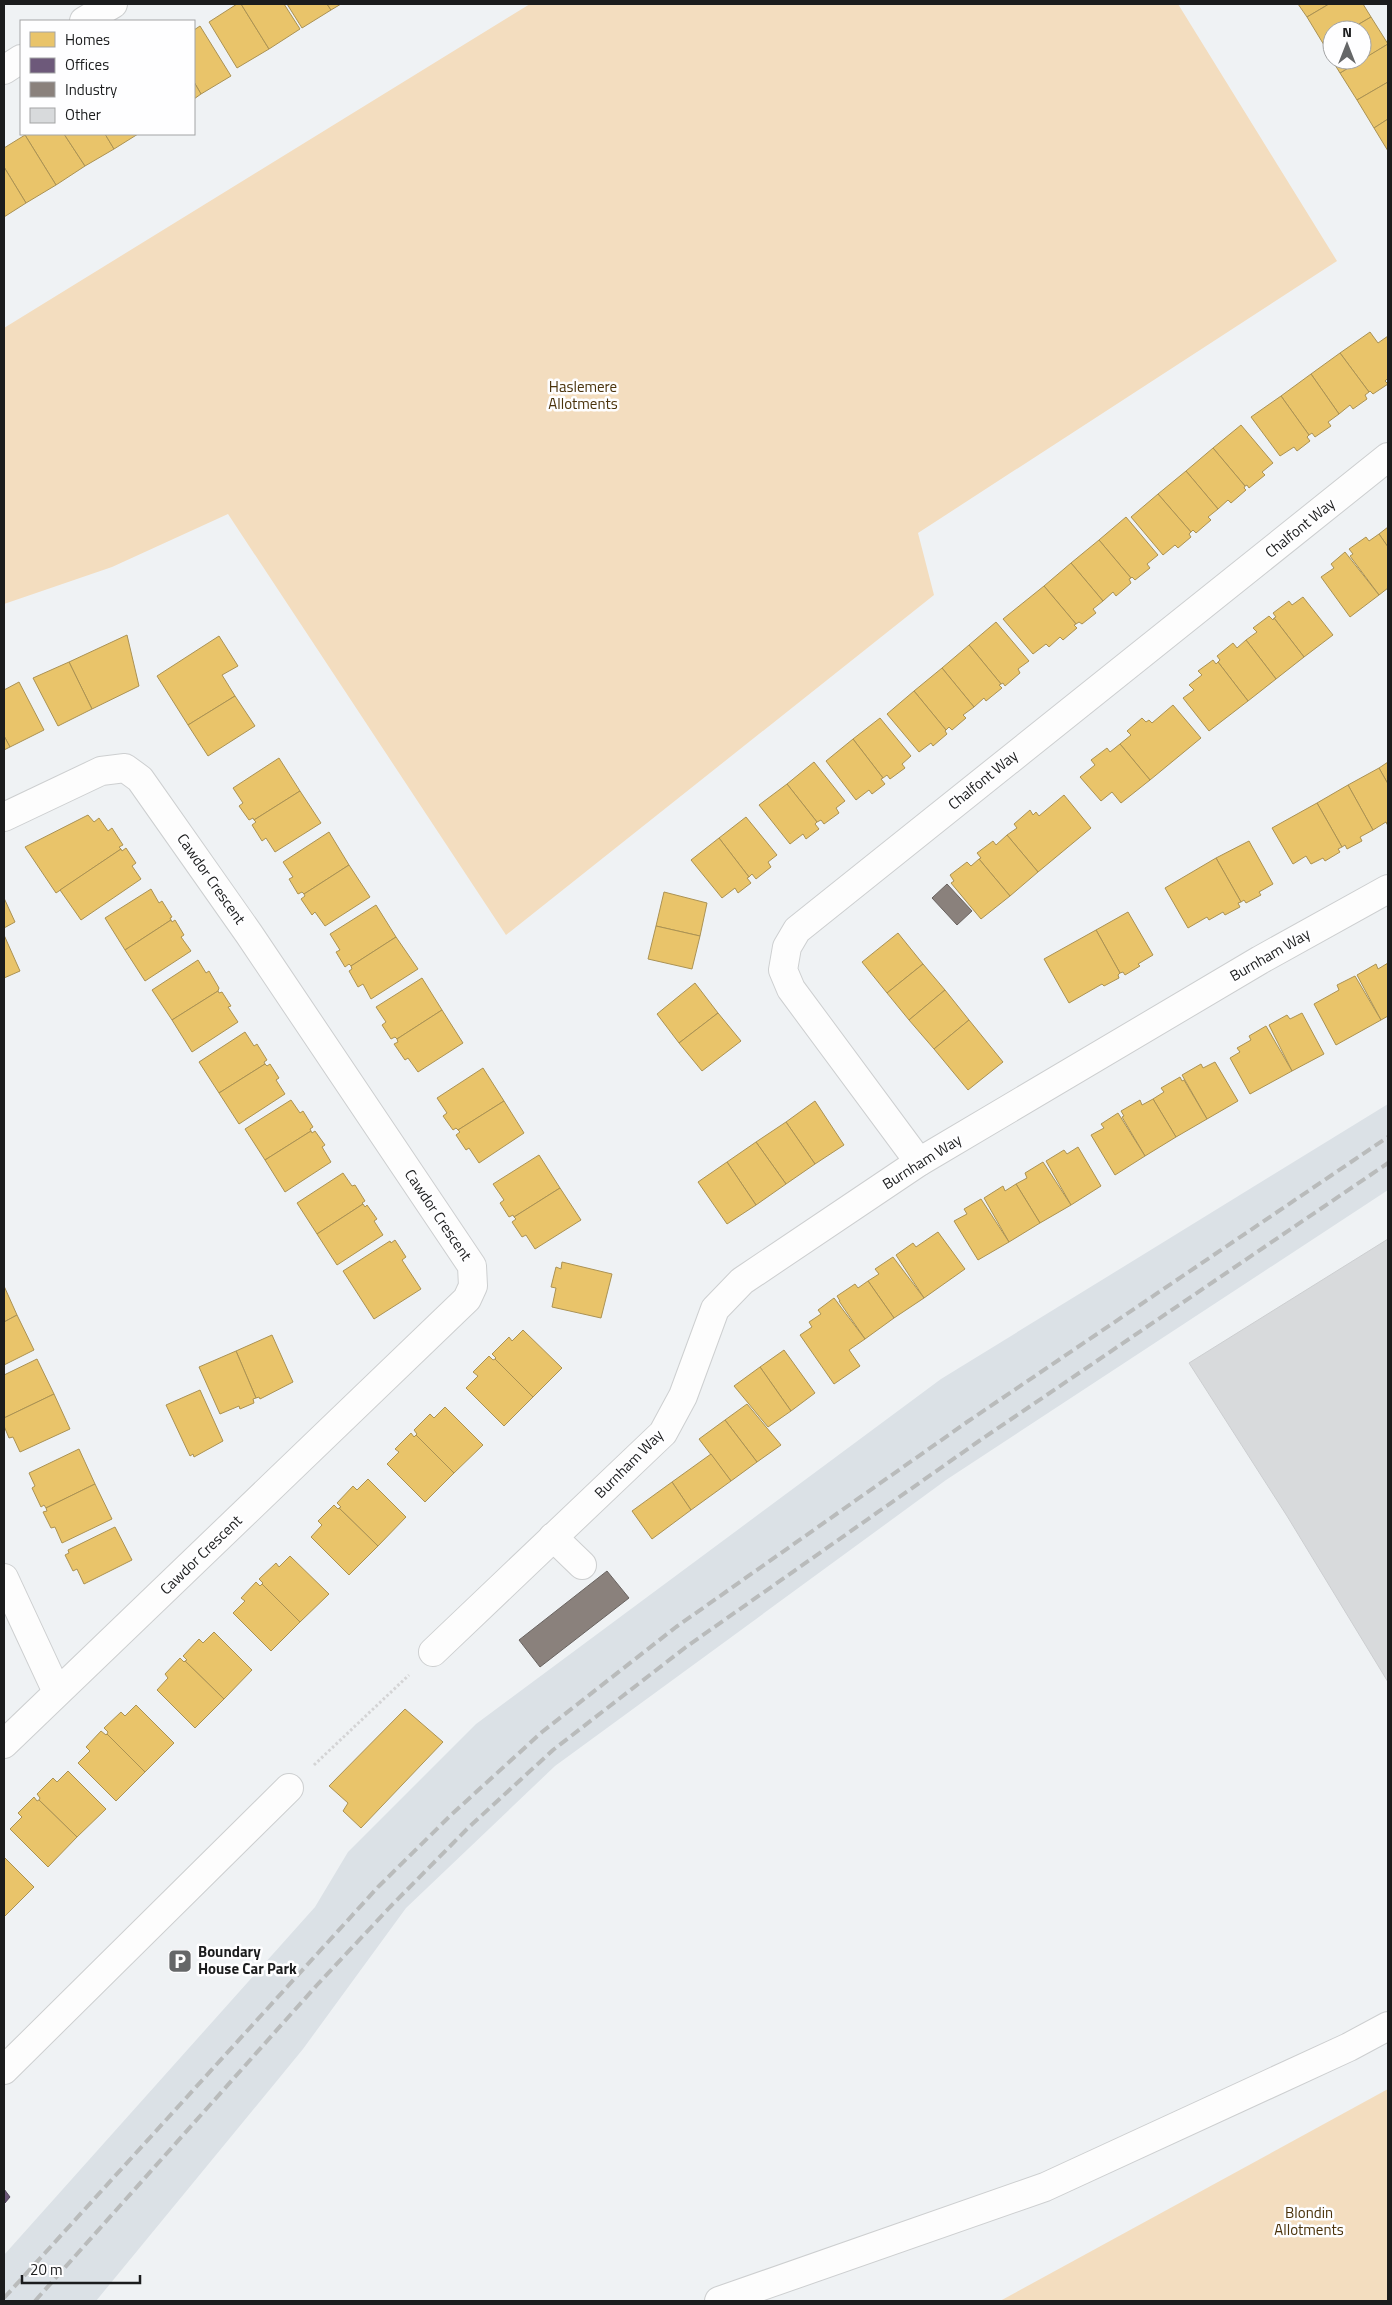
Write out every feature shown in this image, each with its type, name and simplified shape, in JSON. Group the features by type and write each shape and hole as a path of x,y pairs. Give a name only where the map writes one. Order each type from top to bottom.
{"street":[{"path":"86,20 113,4"},
{"path":"4,70 20,60"},
{"name":"Chalfont Way","path":"918,1162 791,989 783,970 787,947 796,930 1388,457"},
{"name":"Cawdor Crescent","path":"4,817 101,771 125,768 140,779 249,934 472,1266 473,1286 467,1300 4,1744"},
{"name":"Burnham Way","path":"433,1652 663,1433 683,1396 715,1309 742,1280 918,1162 1260,960 1388,889"},
{"path":"553,1537 582,1566"},
{"path":"4,1578 57,1692"},
{"path":"4,2070 290,1788"},
{"path":"719,2301 1045,2187 1349,2047 1388,2026"}],"path":[{"path":"290,1788 433,1652"}],"shaded area":[{"path":"1388,1104 1388,1190 946,1480 555,1766 406,1908 303,2049 96,2301 4,2301 4,2255 315,1907 348,1852 476,1724 941,1379"}],"green space":[{"name":"Haslemere Allotments","path":"530,4 1178,4 1337,261 918,533 934,595 506,935 228,514 112,567 4,604 4,328"},
{"name":"Blondin Allotments","path":"1388,2089 1388,2301 1000,2301"}],"building: Homes":[{"path":"237,4 241,4 269,49 237,68 209,22"},
{"path":"241,4 284,4 300,29 269,49"},
{"path":"287,4 327,4 331,10 302,28"},
{"path":"327,4 341,4 331,10"},
{"path":"1298,4 1329,4 1307,17"},
{"path":"1329,4 1363,4 1371,17 1366,20 1322,20 1322,42 1307,17"},
{"path":"1371,17 1388,44 1372,54 1372,20 1366,20"},
{"path":"200,26 231,76 201,94 195,84 195,29"},
{"path":"1388,44 1388,82 1357,100 1340,73 1345,70 1372,70 1372,54"},
{"path":"1388,82 1388,119 1374,128 1357,100"},
{"path":"195,84 201,94 195,98"},
{"path":"1388,119 1388,151 1374,128"},
{"path":"25,135 65,135 85,166 56,185"},
{"path":"25,135 56,185 26,203 4,167 4,148"},
{"path":"65,135 106,135 114,149 85,166"},
{"path":"106,135 136,135 114,149"},
{"path":"4,167 26,203 4,217"},
{"path":"1370,332 1378,343 1388,336 1388,378 1385,381 1388,384 1373,394 1369,392 1340,353"},
{"path":"1340,353 1369,392 1365,395 1367,399 1353,409 1350,405 1339,414 1311,374"},
{"path":"1311,374 1339,414 1328,422 1331,426 1315,437 1312,433 1309,435 1281,396"},
{"path":"1281,396 1309,435 1307,437 1310,441 1297,451 1294,447 1280,456 1251,417"},
{"path":"1241,425 1273,463 1262,472 1265,475 1249,488 1247,485 1245,486 1213,448"},
{"path":"1213,448 1245,486 1246,490 1231,503 1228,500 1218,509 1186,471"},
{"path":"1186,471 1218,509 1208,517 1211,520 1196,533 1193,530 1191,532 1158,494"},
{"path":"1158,494 1191,532 1189,534 1191,537 1178,548 1175,545 1163,555 1131,517"},
{"path":"1126,517 1158,555 1147,564 1150,568 1135,580 1131,578 1099,540"},
{"path":"1388,527 1388,547 1379,534"},
{"path":"1379,534 1388,547 1388,588 1379,595 1350,556 1353,554 1349,549 1366,537 1369,541"},
{"path":"1099,540 1131,578 1129,579 1131,583 1116,596 1113,592 1103,601 1071,563"},
{"path":"1345,552 1379,595 1350,617 1321,577 1334,568 1331,564"},
{"path":"1071,563 1103,601 1093,609 1096,613 1082,624 1079,622 1076,624 1044,586"},
{"path":"1044,586 1076,624 1074,625 1077,628 1063,640 1060,637 1049,647 1046,644 1033,654 1003,619"},
{"path":"1303,597 1333,635 1304,657 1274,618 1276,617 1273,613 1289,601 1292,605"},
{"path":"1269,616 1273,620 1274,618 1304,657 1276,679 1246,640 1257,632 1253,628"},
{"path":"996,622 1029,661 1018,669 1020,673 1005,686 1003,683 1001,684 969,645"},
{"path":"127,635 139,686 92,709 69,662"},
{"path":"219,636 238,666 222,675 235,696 188,725 157,676"},
{"path":"1246,640 1276,679 1248,701 1218,662 1220,660 1217,656 1233,643 1237,648"},
{"path":"969,645 1001,684 999,685 1002,688 986,701 984,698 974,707 942,668"},
{"path":"1213,660 1216,664 1218,662 1248,701 1209,731 1183,698 1194,690 1189,685 1202,675 1198,671"},
{"path":"69,662 92,709 58,726 33,678"},
{"path":"942,668 974,707 963,715 966,718 952,730 949,727 946,730 914,691"},
{"path":"19,682 44,730 10,747 4,736 4,690"},
{"path":"914,691 946,730 947,734 933,746 931,743 919,752 887,714"},
{"path":"235,696 255,726 208,756 188,725"},
{"path":"1173,705 1201,738 1150,780 1120,744 1131,735 1127,731 1142,718 1146,722 1149,720 1152,723"},
{"path":"880,718 911,756 902,764 905,768 890,779 887,775 883,778 853,739"},
{"path":"4,736 10,747 4,750"},
{"path":"853,739 883,778 881,779 885,784 872,794 869,790 856,800 826,761"},
{"path":"1120,744 1150,780 1121,803 1112,792 1101,801 1080,777 1095,765 1091,760 1107,748 1110,752"},
{"path":"279,758 300,791 254,820 253,818 249,820 239,806 243,803 233,788"},
{"path":"814,762 845,801 836,808 839,813 824,824 821,820 817,822 787,784"},
{"path":"1388,762 1388,784 1379,768"},
{"path":"1379,768 1388,784 1388,826 1386,822 1373,830 1348,785"},
{"path":"787,784 817,822 815,824 819,829 806,839 803,834 790,844 759,805"},
{"path":"1348,785 1373,830 1360,837 1362,841 1347,849 1345,845 1342,847 1317,803"},
{"path":"300,791 321,823 275,852 266,838 262,841 252,825 256,822 254,820"},
{"path":"1064,795 1091,828 1038,872 1007,835 1017,828 1014,824 1030,810 1033,815 1036,812 1039,816"},
{"path":"1317,803 1342,847 1338,849 1340,852 1325,861 1323,858 1311,864 1306,856 1293,864 1272,828"},
{"path":"88,815 94,822 99,818 108,831 112,828 123,845 119,847 121,849 56,893 25,847"},
{"path":"746,817 777,855 768,862 771,867 756,879 752,874 749,877 719,838"},
{"path":"329,832 349,865 304,894 302,892 298,894 289,879 293,877 283,862"},
{"path":"1007,835 1038,872 1010,896 979,859 981,858 977,853 993,841 996,845"},
{"path":"719,838 749,877 747,878 751,883 738,893 735,888 722,898 691,860"},
{"path":"1249,841 1273,884 1259,892 1261,895 1246,903 1244,900 1241,902 1216,858"},
{"path":"126,848 136,863 132,866 141,879 81,920 60,890 121,849 122,851"},
{"path":"1216,858 1241,902 1238,903 1240,907 1225,915 1223,912 1209,920 1207,917 1188,928 1165,888"},
{"path":"979,859 1010,896 981,919 951,883 954,881 950,875 967,862 971,866"},
{"path":"349,865 370,897 325,926 315,912 312,915 301,899 305,896 304,894"},
{"path":"151,889 159,903 162,901 172,917 170,918 171,920 125,950 105,918"},
{"path":"664,892 707,903 700,936 656,926"},
{"path":"4,898 15,922 4,928"},
{"path":"376,905 396,937 351,966 349,964 345,967 336,952 340,950 330,934"},
{"path":"1128,912 1153,955 1125,975 1123,972 1120,973 1096,930"},
{"path":"171,920 172,922 175,920 184,935 181,937 191,951 145,981 125,950"},
{"path":"656,926 700,936 692,969 648,959"},
{"path":"1096,930 1120,973 1118,975 1119,978 1104,986 1102,984 1069,1003 1044,959"},
{"path":"898,933 923,964 887,993 862,962"},
{"path":"4,935 20,971 4,978"},
{"path":"396,937 418,969 371,999 363,984 358,987 349,971 352,969 351,966"},
{"path":"198,960 206,973 209,971 219,988 218,991 172,1020 152,990"},
{"path":"1388,963 1388,1016 1381,1020 1357,975 1376,964 1378,969"},
{"path":"923,964 945,990 909,1020 887,993"},
{"path":"1355,976 1381,1020 1336,1045 1314,1004 1339,990 1337,985"},
{"path":"422,978 442,1010 397,1039 395,1037 391,1039 382,1025 386,1022 376,1007"},
{"path":"695,983 718,1013 679,1043 657,1014"},
{"path":"945,990 969,1020 934,1049 909,1020"},
{"path":"218,991 219,993 222,992 231,1006 228,1007 238,1022 192,1052 172,1020"},
{"path":"442,1010 463,1043 418,1072 408,1058 405,1060 394,1044 398,1042 397,1039"},
{"path":"718,1013 741,1041 702,1071 679,1043"},
{"path":"1302,1013 1324,1054 1292,1071 1269,1025 1287,1015 1290,1019"},
{"path":"969,1020 1003,1062 968,1090 934,1049"},
{"path":"1266,1026 1292,1071 1250,1094 1230,1058 1240,1052 1237,1048 1251,1040 1249,1036"},
{"path":"245,1032 254,1046 257,1044 267,1060 264,1062 265,1064 219,1093 199,1062"},
{"path":"1215,1062 1238,1101 1207,1119 1182,1075 1201,1064 1203,1068"},
{"path":"265,1064 267,1066 270,1064 279,1078 276,1080 285,1094 239,1124 219,1093"},
{"path":"483,1068 504,1101 458,1130 456,1128 453,1130 443,1116 447,1113 437,1098"},
{"path":"1180,1077 1182,1081 1184,1080 1207,1119 1176,1137 1153,1099 1164,1092 1161,1088"},
{"path":"1153,1099 1176,1137 1145,1156 1122,1117 1124,1116 1121,1111 1140,1100 1142,1105"},
{"path":"291,1100 300,1113 303,1111 313,1127 310,1129 311,1131 265,1160 245,1129"},
{"path":"504,1101 524,1133 479,1163 469,1148 466,1150 456,1135 460,1132 458,1130"},
{"path":"815,1101 844,1145 815,1164 786,1122"},
{"path":"1118,1113 1145,1156 1115,1175 1091,1135 1104,1128 1101,1124"},
{"path":"786,1122 815,1164 786,1184 756,1142"},
{"path":"311,1131 312,1133 315,1131 325,1145 322,1147 331,1162 285,1192 265,1160"},
{"path":"756,1142 786,1184 756,1205 727,1162"},
{"path":"1078,1147 1101,1186 1071,1205 1046,1161 1064,1150 1067,1154"},
{"path":"539,1155 560,1188 514,1217 513,1215 509,1217 500,1203 504,1200 493,1184"},
{"path":"727,1162 756,1205 727,1224 698,1182"},
{"path":"1043,1162 1071,1205 1040,1223 1016,1184 1027,1178 1025,1173"},
{"path":"343,1173 352,1186 355,1185 365,1201 317,1234 297,1203"},
{"path":"1016,1184 1040,1223 1009,1242 984,1198 1003,1186 1005,1191"},
{"path":"560,1188 581,1220 535,1249 526,1235 522,1237 512,1222 516,1219 514,1217"},
{"path":"981,1199 1009,1242 978,1260 954,1221 967,1214 964,1209"},
{"path":"363,1204 365,1207 367,1205 377,1219 374,1221 383,1235 337,1265 317,1234"},
{"path":"938,1232 965,1269 924,1298 896,1255 913,1243 916,1247"},
{"path":"395,1240 406,1257 402,1260 421,1289 374,1319 343,1271 390,1241 391,1243"},
{"path":"893,1257 924,1298 894,1318 868,1281 879,1274 875,1269"},
{"path":"562,1262 612,1274 601,1318 552,1307 556,1288 551,1287 556,1267 561,1269"},
{"path":"868,1281 894,1318 865,1339 837,1296 855,1284 858,1288"},
{"path":"4,1286 17,1315 4,1322"},
{"path":"834,1298 865,1339 849,1350 860,1366 834,1384 800,1335 812,1327 809,1322 821,1314 818,1310"},
{"path":"17,1315 34,1350 4,1365 4,1322"},
{"path":"523,1330 562,1368 533,1397 492,1354 509,1337 512,1341"},
{"path":"272,1335 293,1382 260,1399 259,1397 256,1398 236,1351"},
{"path":"784,1350 815,1393 791,1411 760,1367"},
{"path":"236,1351 256,1398 253,1399 254,1403 240,1409 239,1406 220,1414 199,1367"},
{"path":"489,1356 493,1360 495,1359 533,1397 504,1426 466,1388 478,1376 473,1372"},
{"path":"37,1359 54,1394 4,1418 4,1375"},
{"path":"760,1367 791,1411 768,1427 734,1386"},
{"path":"200,1390 223,1441 194,1457 193,1454 190,1456 166,1405"},
{"path":"54,1394 70,1429 20,1452 13,1437 9,1438 4,1426 4,1418"},
{"path":"747,1404 781,1445 757,1462 725,1420"},
{"path":"445,1407 483,1445 454,1473 416,1435 414,1430 430,1414 434,1418"},
{"path":"725,1420 757,1462 731,1481 699,1439"},
{"path":"411,1433 414,1437 416,1435 454,1473 425,1502 387,1464 399,1452 395,1449"},
{"path":"79,1449 95,1484 46,1508 44,1505 41,1507 32,1488 35,1486 29,1473"},
{"path":"711,1454 731,1481 691,1510 672,1482"},
{"path":"368,1479 406,1517 378,1546 339,1508 341,1507 337,1503 353,1486 357,1490"},
{"path":"672,1482 691,1510 652,1539 632,1511"},
{"path":"95,1484 112,1519 62,1543 55,1527 51,1528 43,1512 47,1511 46,1508"},
{"path":"334,1505 378,1546 349,1575 311,1537 322,1525 318,1521"},
{"path":"115,1527 132,1560 84,1584 77,1569 73,1571 65,1555 69,1553 68,1550"},
{"path":"290,1556 329,1594 300,1622 259,1579 276,1563 279,1567"},
{"path":"256,1582 260,1586 262,1584 300,1622 271,1651 233,1613 245,1601 241,1598"},
{"path":"214,1632 252,1670 224,1699 185,1661 187,1660 183,1656 199,1639 203,1643"},
{"path":"180,1658 224,1699 195,1728 157,1690 168,1678 165,1674"},
{"path":"136,1705 174,1743 145,1772 107,1734 108,1732 104,1728 121,1712 125,1716"},
{"path":"405,1709 443,1742 361,1828 343,1811 348,1803 329,1786"},
{"path":"101,1731 107,1734 145,1772 116,1801 78,1763 90,1751 86,1747"},
{"path":"68,1771 106,1809 77,1837 39,1800 40,1798 37,1794 53,1778 57,1782"},
{"path":"34,1797 77,1837 48,1867 10,1829 22,1817 18,1813"},
{"path":"4,1857 34,1887 5,1916 4,1915"}],"building: Offices":[{"path":"4,2189 10,2197 4,2204"}],"building: Industry":[{"path":"947,884 972,911 957,925 932,898"},
{"path":"607,1571 629,1598 540,1667 519,1640"}],"building: Other":[{"path":"1388,1239 1388,1682 1287,1516 1189,1363"}],"railway":[{"path":"4,2298 378,1887 451,1815 542,1732 676,1627 967,1422 1388,1137"},
{"path":"35,2301 317,1985 390,1907 469,1827 553,1750 686,1647 979,1441 1388,1163"}],"place":[{"name":"Boundary House Car Park","path":"180,1961"}]}
